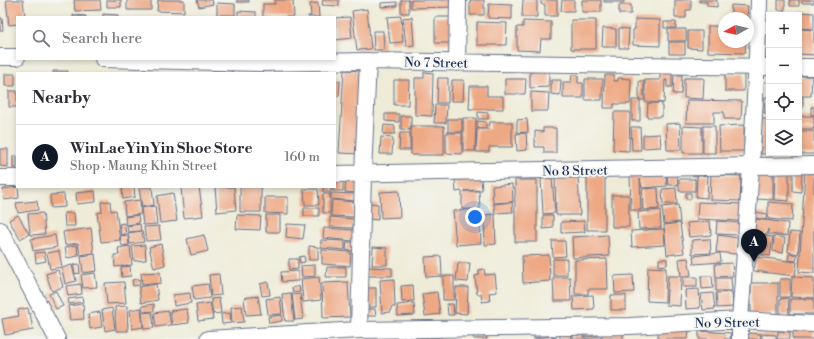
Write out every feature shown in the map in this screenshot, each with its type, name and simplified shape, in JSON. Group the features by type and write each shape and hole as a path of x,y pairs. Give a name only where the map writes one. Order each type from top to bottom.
{"street":[{"path":"457,63 458,0"},
{"path":"740,339 740,320 752,166 763,67 759,0"},
{"path":"0,57 16,57"},
{"name":"No 7 Street","path":"142,60 259,63 368,61 763,67"},
{"path":"359,330 363,174 368,61"},
{"path":"802,67 814,67"},
{"name":"No 8 Street","path":"336,174 814,165"},
{"path":"0,178 16,178"},
{"path":"0,230 57,339"},
{"name":"No 9 Street","path":"208,339 267,337 359,330 630,332 740,320 814,324"}],"building":[{"path":"6,0 23,0 25,16 16,16 16,24 9,25"},
{"path":"74,0 100,0 101,10 75,11"},
{"path":"107,0 121,0 121,7 107,7"},
{"path":"127,0 151,0 151,10 127,10"},
{"path":"158,0 184,0 184,12 157,11"},
{"path":"197,0 212,0 213,4 199,7"},
{"path":"237,0 249,0 249,2 237,2"},
{"path":"275,0 293,0 294,16 263,16 263,4 275,4"},
{"path":"323,0 339,0 339,6 322,5"},
{"path":"401,0 409,0 409,13 401,13"},
{"path":"411,0 453,0 453,7 411,8"},
{"path":"470,0 484,0 484,15 470,15"},
{"path":"523,0 537,0 537,17 522,17"},
{"path":"541,0 557,0 557,16 545,16 545,5 541,4"},
{"path":"562,0 574,0 574,11 561,11"},
{"path":"582,0 601,0 601,12 582,12"},
{"path":"604,0 624,0 624,2 604,2"},
{"path":"675,0 691,0 691,10 686,10 686,18 675,18"},
{"path":"699,0 717,0 717,7 707,6 707,2 699,2"},
{"path":"778,0 785,0 785,10 778,10"},
{"path":"790,0 799,0 799,6 790,6"},
{"path":"802,0 814,0 814,3 802,3"},
{"path":"397,2 397,6 381,7 381,3"},
{"path":"217,3 235,4 235,15 217,15"},
{"path":"318,3 319,16 311,16 310,4"},
{"path":"489,4 512,5 512,19 488,18"},
{"path":"619,5 631,5 631,14 619,14"},
{"path":"731,5 748,6 748,12 731,12"},
{"path":"367,9 371,49 357,50 352,11"},
{"path":"238,11 256,12 256,16 238,16"},
{"path":"802,12 814,13 814,29 802,28"},
{"path":"103,14 118,15 118,16 103,16"},
{"path":"401,16 403,42 390,43 387,17"},
{"path":"350,17 352,38 336,40 336,18"},
{"path":"412,17 414,45 406,46 403,18"},
{"path":"435,17 453,17 452,43 435,43"},
{"path":"0,18 2,18 3,30 0,31"},
{"path":"635,19 660,20 660,46 633,45"},
{"path":"571,20 596,20 596,49 571,49"},
{"path":"523,21 551,22 551,39 541,39 540,51 517,50 517,27 523,27"},
{"path":"477,22 507,23 506,45 477,45"},
{"path":"664,22 676,22 676,28 664,28"},
{"path":"708,26 718,26 718,48 745,48 745,53 708,52"},
{"path":"603,28 616,29 616,47 602,47"},
{"path":"619,28 629,29 628,48 619,48"},
{"path":"668,29 686,29 686,41 668,41"},
{"path":"802,29 814,30 814,55 802,54"},
{"path":"373,31 383,31 384,50 374,50"},
{"path":"688,31 702,31 702,49 688,48"},
{"path":"669,42 685,42 685,54 669,54"},
{"path":"214,70 232,70 232,72 214,72"},
{"path":"344,70 364,71 359,154 339,153"},
{"path":"53,71 68,71 68,72"},
{"path":"549,71 549,87 530,88 530,72"},
{"path":"660,71 672,72 672,87 667,87 667,80 665,80 664,103 645,102 645,80 660,80"},
{"path":"424,72 433,73 432,116 415,115 415,78 424,78"},
{"path":"5,74 15,74 15,86 5,86"},
{"path":"725,74 744,74 744,91 725,91"},
{"path":"572,75 578,75 578,83 583,83 583,98 563,98 563,82 571,82"},
{"path":"605,75 614,75 614,81 618,81 618,78 631,79 630,104 614,104 614,108 604,108"},
{"path":"674,75 682,75 681,94 673,94"},
{"path":"802,76 812,76 811,96 802,96"},
{"path":"438,78 448,78 448,103 437,103"},
{"path":"684,78 704,78 703,99 684,98"},
{"path":"505,79 526,79 525,94 505,94"},
{"path":"585,79 603,79 602,100 585,100"},
{"path":"394,80 409,80 408,105 394,105"},
{"path":"452,80 464,80 463,101 451,101"},
{"path":"551,80 561,80 560,95 551,94"},
{"path":"336,81 340,81 339,96 336,96"},
{"path":"639,81 644,81 644,100 639,100"},
{"path":"470,86 487,86 487,96 503,96 503,109 469,109"},
{"path":"9,91 16,91 16,107 9,107"},
{"path":"531,92 549,93 548,111 531,111"},
{"path":"765,97 766,97 766,113 764,113"},
{"path":"802,97 803,97 802,108"},
{"path":"632,100 640,100 640,121 632,121"},
{"path":"687,100 742,101 741,119 724,119 724,112 714,112 714,123 686,123"},
{"path":"648,103 662,103 662,117 647,117"},
{"path":"435,105 447,105 446,123 434,123"},
{"path":"811,107 814,107 814,115 811,115"},
{"path":"478,112 488,113 488,119 478,119"},
{"path":"614,112 630,112 629,151 613,150"},
{"path":"385,114 399,114 399,122 385,121"},
{"path":"401,116 411,116 411,130 401,129"},
{"path":"802,116 814,116 814,129 802,129"},
{"path":"463,118 476,118 475,151 463,151"},
{"path":"448,119 462,119 462,132 448,132"},
{"path":"527,119 528,132 517,133 517,120"},
{"path":"762,119 766,119 766,154 761,154"},
{"path":"477,121 486,122 486,128 477,128"},
{"path":"490,122 512,122 512,147 489,147 489,152 476,152 477,129 489,129"},
{"path":"680,123 681,150 667,150 666,124"},
{"path":"384,125 395,126 395,134 383,134"},
{"path":"744,125 744,151 720,151 719,126"},
{"path":"411,126 444,126 444,155 411,155"},
{"path":"683,126 702,127 702,153 683,153"},
{"path":"703,126 715,126 715,153 703,153"},
{"path":"631,127 640,127 641,150 632,150"},
{"path":"543,128 556,128 556,153 544,153 544,147 535,147 535,131 543,132"},
{"path":"802,131 814,131 814,154 802,154"},
{"path":"400,133 410,133 410,150 399,150"},
{"path":"446,133 462,133 462,154 446,153"},
{"path":"526,133 527,150 517,151 516,134"},
{"path":"660,134 661,147 643,148 643,135"},
{"path":"381,137 393,138 392,154 380,154"},
{"path":"0,149 8,149 8,167 0,166"},
{"path":"13,156 16,156 16,168 13,168"},
{"path":"805,170 814,170 814,273 799,272"},
{"path":"775,171 789,172 789,201 774,200"},
{"path":"758,172 773,172 773,200 757,199"},
{"path":"666,173 667,186 642,188 640,179 641,210 631,210 630,175"},
{"path":"793,173 802,173 801,192 793,191"},
{"path":"677,174 678,185 668,185 667,175"},
{"path":"578,175 580,215 556,215 555,176"},
{"path":"697,175 708,175 707,198 696,197"},
{"path":"711,175 741,176 740,201 710,200"},
{"path":"587,176 605,176 605,230 587,230"},
{"path":"346,177 358,178 358,193 345,192"},
{"path":"336,178 343,178 343,191 333,191 333,188 336,188"},
{"path":"552,178 555,213 543,214 541,179"},
{"path":"481,179 482,190 464,191 479,191 480,209 462,209 462,191 456,192 455,180"},
{"path":"679,179 695,179 695,191 679,191"},
{"path":"515,180 537,180 537,242 515,242"},
{"path":"512,184 513,202 493,203 492,186"},
{"path":"18,188 19,198 4,200 3,189"},
{"path":"122,188 134,188 135,197 123,199"},
{"path":"139,188 152,188 154,205 142,207"},
{"path":"181,188 199,188 203,216 184,218"},
{"path":"215,188 234,188 236,210 217,212"},
{"path":"240,188 261,188 261,212 240,212"},
{"path":"323,188 331,188 331,192 323,192"},
{"path":"658,188 659,209 643,210 642,189"},
{"path":"676,188 677,204 663,204 662,189"},
{"path":"304,189 318,189 319,205 305,205"},
{"path":"95,191 96,202 77,204 76,193"},
{"path":"399,191 400,217 381,218 380,192"},
{"path":"173,193 177,221 160,223 157,196"},
{"path":"331,193 356,194 355,201 331,199"},
{"path":"686,193 691,193 691,199 686,199"},
{"path":"64,194 65,207 51,208 50,195"},
{"path":"323,194 330,194 330,213 323,213"},
{"path":"612,195 629,195 629,227 612,227"},
{"path":"265,197 288,197 288,214 265,213"},
{"path":"140,200 141,214 125,216 124,202"},
{"path":"332,200 355,202 354,217 331,216"},
{"path":"37,201 38,210 18,213 16,203"},
{"path":"110,201 111,211 116,210 120,240 101,242 97,213 102,212 101,202"},
{"path":"512,202 513,212 495,213 494,204"},
{"path":"698,202 742,204 741,221 697,219"},
{"path":"768,202 793,204 792,221 768,219"},
{"path":"370,203 378,204 378,220 369,219"},
{"path":"678,205 680,222 664,224 662,207"},
{"path":"155,206 157,224 143,225 141,208"},
{"path":"304,208 319,208 319,216 304,216"},
{"path":"479,209 481,243 456,245 453,211"},
{"path":"660,210 661,228 639,229 638,212"},
{"path":"756,212 767,214 766,220 755,218"},
{"path":"43,213 45,234 30,235 28,214"},
{"path":"64,213 74,213 75,226 65,226"},
{"path":"495,214 496,244 485,245 484,215"},
{"path":"18,215 29,234 20,239 9,220"},
{"path":"138,215 139,223 126,225 125,217"},
{"path":"237,215 261,216 260,230 236,229"},
{"path":"266,215 280,215 280,232 266,232"},
{"path":"543,215 553,215 553,228 543,229"},
{"path":"330,217 354,219 353,228 330,227"},
{"path":"756,219 788,223 787,236 768,234 768,229 767,235 754,233"},
{"path":"584,221 585,232 561,233 561,222"},
{"path":"710,221 711,235 689,237 687,223"},
{"path":"717,221 741,223 740,235 716,234"},
{"path":"124,223 126,234 121,235 119,224"},
{"path":"680,223 684,253 667,255 664,225"},
{"path":"140,224 141,231 128,232 127,226"},
{"path":"287,224 305,225 303,239 286,237"},
{"path":"159,226 161,240 146,241 144,227"},
{"path":"91,228 94,253 80,255 78,243 65,245 63,232"},
{"path":"324,228 354,230 353,241 323,238"},
{"path":"664,229 665,245 632,247 631,231"},
{"path":"142,231 144,242 130,244 128,233"},
{"path":"790,232 800,233 798,254 788,252"},
{"path":"55,235 57,247 33,251 31,239"},
{"path":"128,235 129,245 122,246 120,236"},
{"path":"204,235 208,251 191,255 187,239"},
{"path":"608,235 609,256 573,258 572,237"},
{"path":"718,235 738,238 736,254 716,252"},
{"path":"759,235 773,237 770,256 756,254"},
{"path":"774,236 785,238 783,253 773,251"},
{"path":"710,239 711,253 692,254 692,240"},
{"path":"321,240 345,241 345,250 321,248"},
{"path":"552,241 565,241 566,256 553,257"},
{"path":"347,242 354,242 354,251 346,250"},
{"path":"161,244 165,265 154,268 149,247"},
{"path":"77,245 78,256 67,258 65,247"},
{"path":"145,245 146,260 134,261 132,246"},
{"path":"130,246 132,265 115,267 114,255 119,255 118,248"},
{"path":"309,246 318,247 318,260 309,260"},
{"path":"373,247 387,248 387,265 372,265"},
{"path":"322,250 351,252 350,266 322,264"},
{"path":"59,251 62,267 50,269 47,253"},
{"path":"44,252 46,261 36,263 35,253"},
{"path":"720,253 721,262 694,264 693,256"},
{"path":"95,254 97,271 83,273 81,256"},
{"path":"789,254 797,255 796,261 788,260"},
{"path":"549,255 550,281 523,283 522,256"},
{"path":"304,256 305,262 300,263 299,257"},
{"path":"441,256 442,276 426,277 425,257"},
{"path":"756,257 797,262 795,276 754,271"},
{"path":"688,258 691,275 681,276 679,259"},
{"path":"289,259 298,259 298,269 289,270"},
{"path":"553,259 567,259 567,275 553,275"},
{"path":"607,259 608,289 588,289 588,294 575,294 575,260"},
{"path":"659,259 667,259 667,265 659,266"},
{"path":"458,263 470,263 468,282 456,281"},
{"path":"732,263 733,276 716,277 715,264"},
{"path":"79,264 80,273 75,274 73,265"},
{"path":"72,265 76,281 65,284 62,268"},
{"path":"315,265 315,276 302,277 301,266"},
{"path":"130,266 131,276 122,277 121,267"},
{"path":"327,267 346,267 346,277 326,277"},
{"path":"367,267 392,268 392,276 367,276"},
{"path":"648,267 666,268 665,302 647,301"},
{"path":"484,269 485,275 495,274 497,292 489,293 490,301 482,302 481,294 477,294 475,276 479,275 479,270"},
{"path":"58,270 63,287 52,291 46,274"},
{"path":"298,271 298,281 282,282 281,272"},
{"path":"160,272 161,283 142,285 141,273"},
{"path":"95,273 97,287 83,288 81,275"},
{"path":"219,274 221,295 211,296 209,275"},
{"path":"633,275 634,292 615,293 614,276"},
{"path":"443,276 454,276 454,300 443,300"},
{"path":"668,276 681,276 680,306 666,305"},
{"path":"701,276 712,276 713,288 702,289"},
{"path":"319,277 321,300 303,302 301,279"},
{"path":"553,277 570,277 571,301 554,301"},
{"path":"683,277 697,277 697,287 683,287"},
{"path":"792,277 814,278 814,298 791,297"},
{"path":"716,278 731,278 732,291 716,291"},
{"path":"139,279 140,285 133,286 132,280"},
{"path":"394,279 395,307 391,307 391,312 382,313 380,280"},
{"path":"780,279 790,279 790,297 780,297"},
{"path":"124,282 126,303 107,304 105,283"},
{"path":"268,282 270,295 262,296 260,284"},
{"path":"348,282 350,317 323,318 322,283"},
{"path":"751,283 778,283 778,314 751,314"},
{"path":"81,284 82,294 68,296 66,286"},
{"path":"156,284 158,300 141,303 139,287"},
{"path":"208,284 210,298 194,300 192,286"},
{"path":"413,285 414,301 402,302 401,286"},
{"path":"299,286 300,292 293,293 292,288"},
{"path":"456,287 468,287 467,314 455,313"},
{"path":"365,288 376,288 376,307 365,307"},
{"path":"699,289 700,308 686,309 685,290"},
{"path":"56,291 63,306 56,309 49,294"},
{"path":"437,292 440,314 425,316 422,294"},
{"path":"732,292 733,307 717,308 716,293"},
{"path":"190,293 191,303 174,306 173,295"},
{"path":"291,293 294,321 285,321 282,294"},
{"path":"713,293 715,309 703,310 701,294"},
{"path":"300,294 303,319 295,320 292,295"},
{"path":"593,295 594,309 574,310 573,296"},
{"path":"611,295 626,295 626,310 611,310"},
{"path":"258,296 261,314 246,315 244,298"},
{"path":"82,297 83,302 69,304 68,299"},
{"path":"280,297 282,314 268,315 266,299"},
{"path":"219,298 221,313 213,314 211,299"},
{"path":"788,298 789,315 780,315 780,299"},
{"path":"790,299 814,299 814,314 790,314"},
{"path":"210,303 213,319 198,321 196,305"},
{"path":"414,303 415,315 398,316 397,305"},
{"path":"83,304 84,319 70,320 68,306"},
{"path":"154,304 154,311 143,312 142,306"},
{"path":"447,304 453,304 454,315 448,315"},
{"path":"127,306 128,331 116,331 115,307"},
{"path":"242,306 244,322 232,323 231,307"},
{"path":"28,308 33,330 5,335 2,319 19,316 18,310"},
{"path":"112,308 115,329 105,331 102,310"},
{"path":"141,308 143,327 132,329 130,310"},
{"path":"187,309 189,323 172,325 170,311"},
{"path":"365,309 375,309 376,316 365,316"},
{"path":"168,311 171,325 156,327 154,313"},
{"path":"100,312 102,327 90,329 88,314"},
{"path":"152,312 154,328 144,329 142,313"},
{"path":"230,313 231,323 222,324 221,314"},
{"path":"282,315 282,321 269,323 268,317"},
{"path":"793,329 814,330 814,339 793,339"},
{"path":"658,330 689,330 688,339 658,339"},
{"path":"699,331 731,333 730,339 699,339"},
{"path":"778,331 790,332 790,339 777,339"},
{"path":"623,332 623,339 602,339 602,333"},
{"path":"748,333 761,334 760,339 747,339"},
{"path":"486,334 487,339 474,339 473,336"},
{"path":"570,334 571,339 560,339 560,335"},
{"path":"584,334 584,339 573,339 573,335"},
{"path":"762,334 776,335 776,339 762,339"},
{"path":"408,335 427,335 427,339 408,339"},
{"path":"556,336 556,339 533,338"},
{"path":"600,336 601,339 586,339 585,337"},
{"path":"441,337 441,339 430,339 430,338"}],"place":[{"name":"WinLaeYinYin Shoe Store","path":"754,262"}]}
